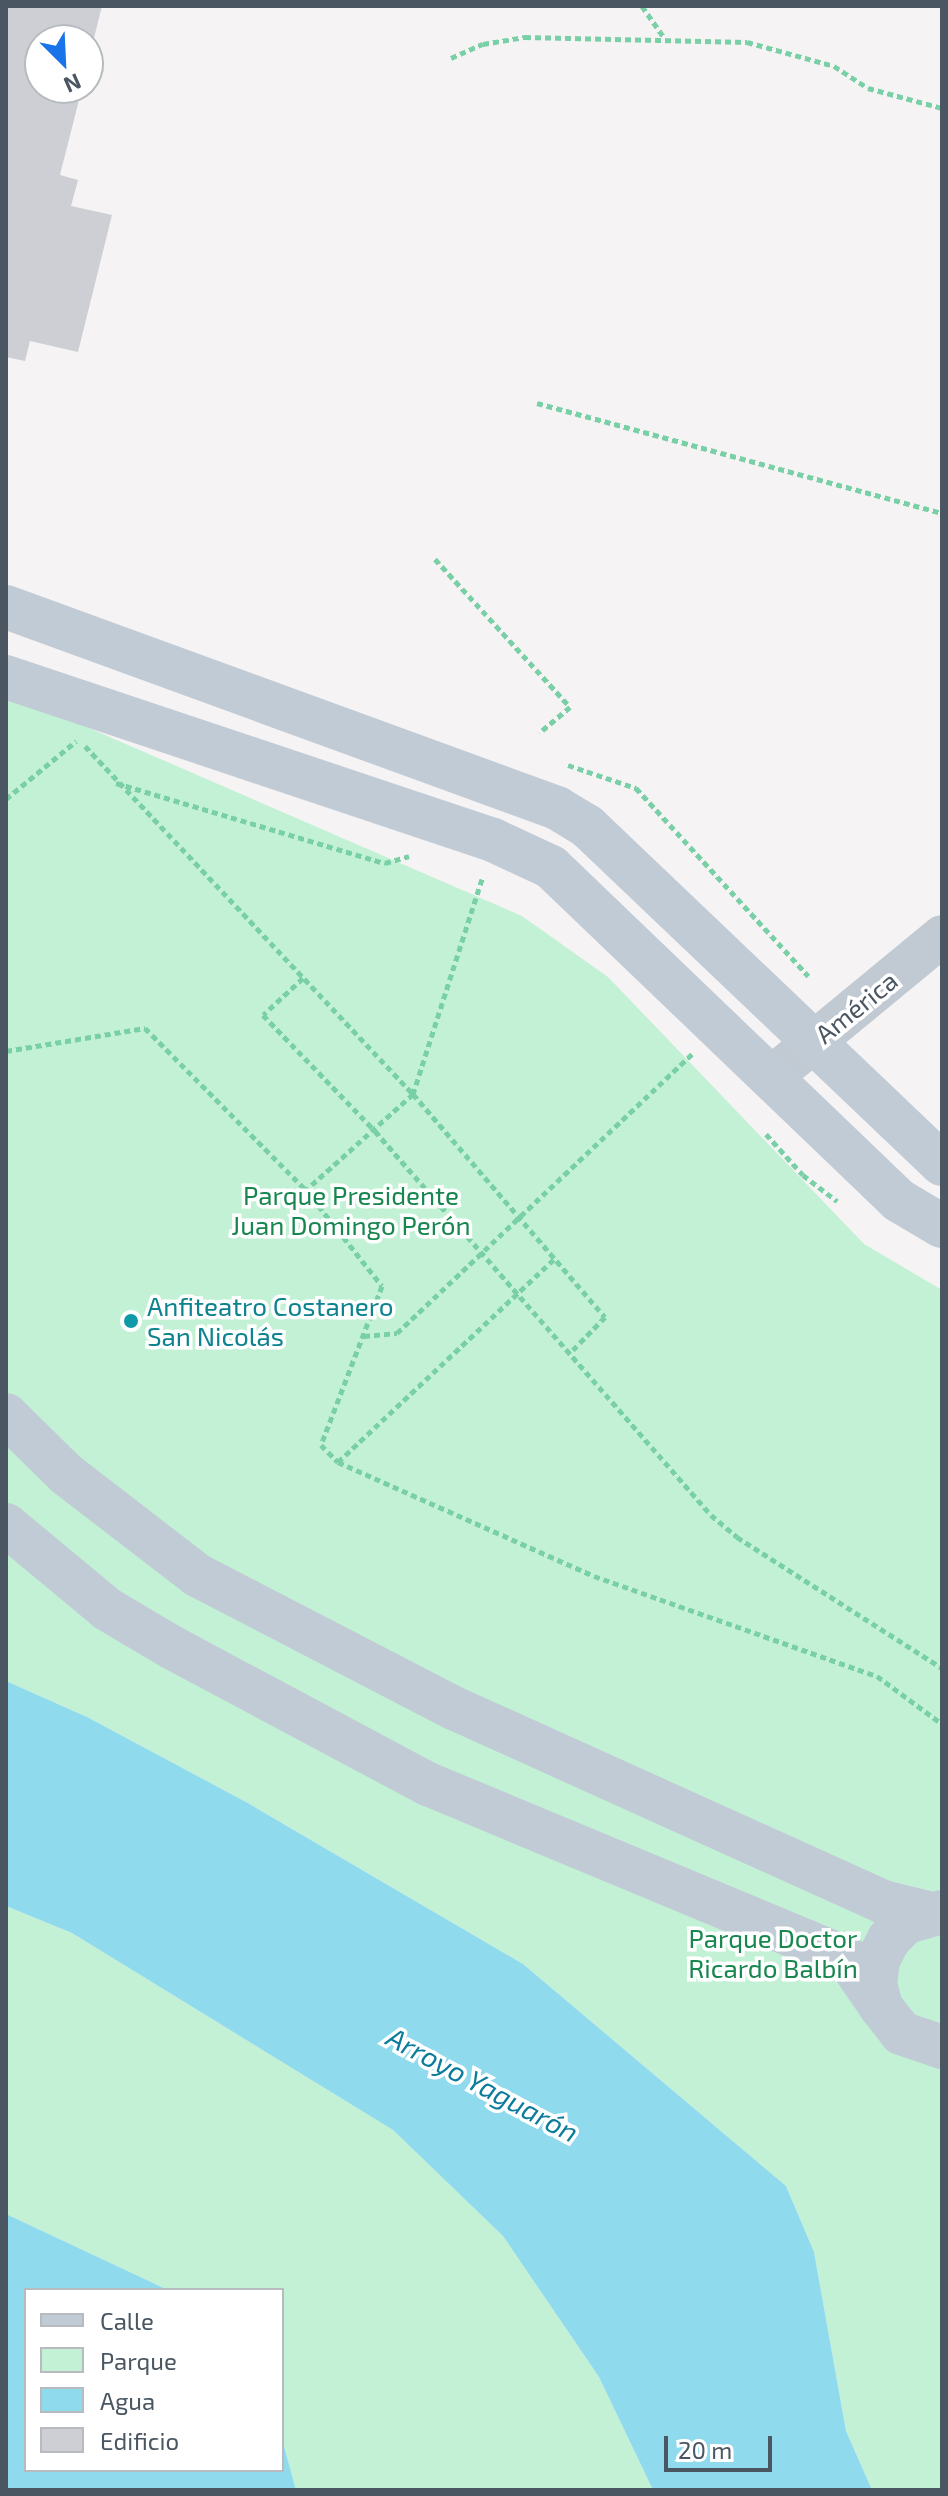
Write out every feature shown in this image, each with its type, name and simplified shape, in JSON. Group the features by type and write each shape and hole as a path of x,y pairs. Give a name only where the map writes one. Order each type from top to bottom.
{"main road":[{"path":"6,607 557,808 587,826 816,1040 942,1164"},
{"path":"6,677 493,840 551,867 599,907 770,1078 898,1200 942,1226"},
{"path":"6,1415 66,1474 197,1575 456,1709 883,1902 935,1913"},
{"path":"6,1525 107,1609 173,1648 428,1784 848,1959 901,2033 942,2047"},
{"path":"881,2007 875,1984 878,1960 906,1922 935,1913"}],"street":[{"name":"América","path":"770,1078 942,936"}],"path":[{"path":"642,6 664,38"},
{"path":"451,58 483,44 525,37 747,42 834,66 868,88 942,108"},
{"path":"537,403 942,513"},
{"path":"435,559 570,707 539,733"},
{"path":"65,733 79,738 116,783 413,1094 605,1317 570,1353"},
{"path":"6,799 79,738"},
{"path":"116,783 385,863 415,854"},
{"path":"306,1190 413,1094 493,840"},
{"path":"303,978 263,1015 375,1131 737,1537 942,1668"},
{"path":"6,1051 145,1028 306,1190 382,1286 321,1445 338,1462 594,1576 877,1676 942,1724"},
{"path":"683,1041 704,1064"},
{"path":"364,1336 397,1333 693,1053"},
{"path":"756,1122 803,1175 847,1209"},
{"path":"338,1462 555,1258"}],"green space":[{"name":"Parque Presidente Juan Domingo Perón","path":"6,692 522,916 608,977 864,1244 942,1290 942,2490 872,2490 846,2431 814,2252 786,2186 523,1964 246,1802 87,1717 6,1681"},
{"path":"6,1906 72,1933 393,2130 503,2236 599,2377 653,2490 296,2490 284,2446 284,2288 164,2288 6,2214"}],"water":[{"name":"Arroyo Yaguarón","path":"6,1681 87,1717 246,1802 523,1964 786,2186 814,2252 846,2431 872,2490 653,2490 599,2377 503,2236 393,2130 72,1933 6,1906"},
{"path":"6,2214 164,2288 24,2288 24,2472 284,2472 284,2446 296,2490 6,2490"}],"building":[{"path":"6,6 102,6 98,24 24,24 24,104 78,104 60,175 78,180 71,206 112,215 78,352 30,341 25,361 6,357"}],"place":[{"name":"Anfiteatro Costanero San Nicolás","path":"131,1321"}],"park label":[{"name":"Parque Doctor Ricardo Balbín","path":"773,1953"}]}
